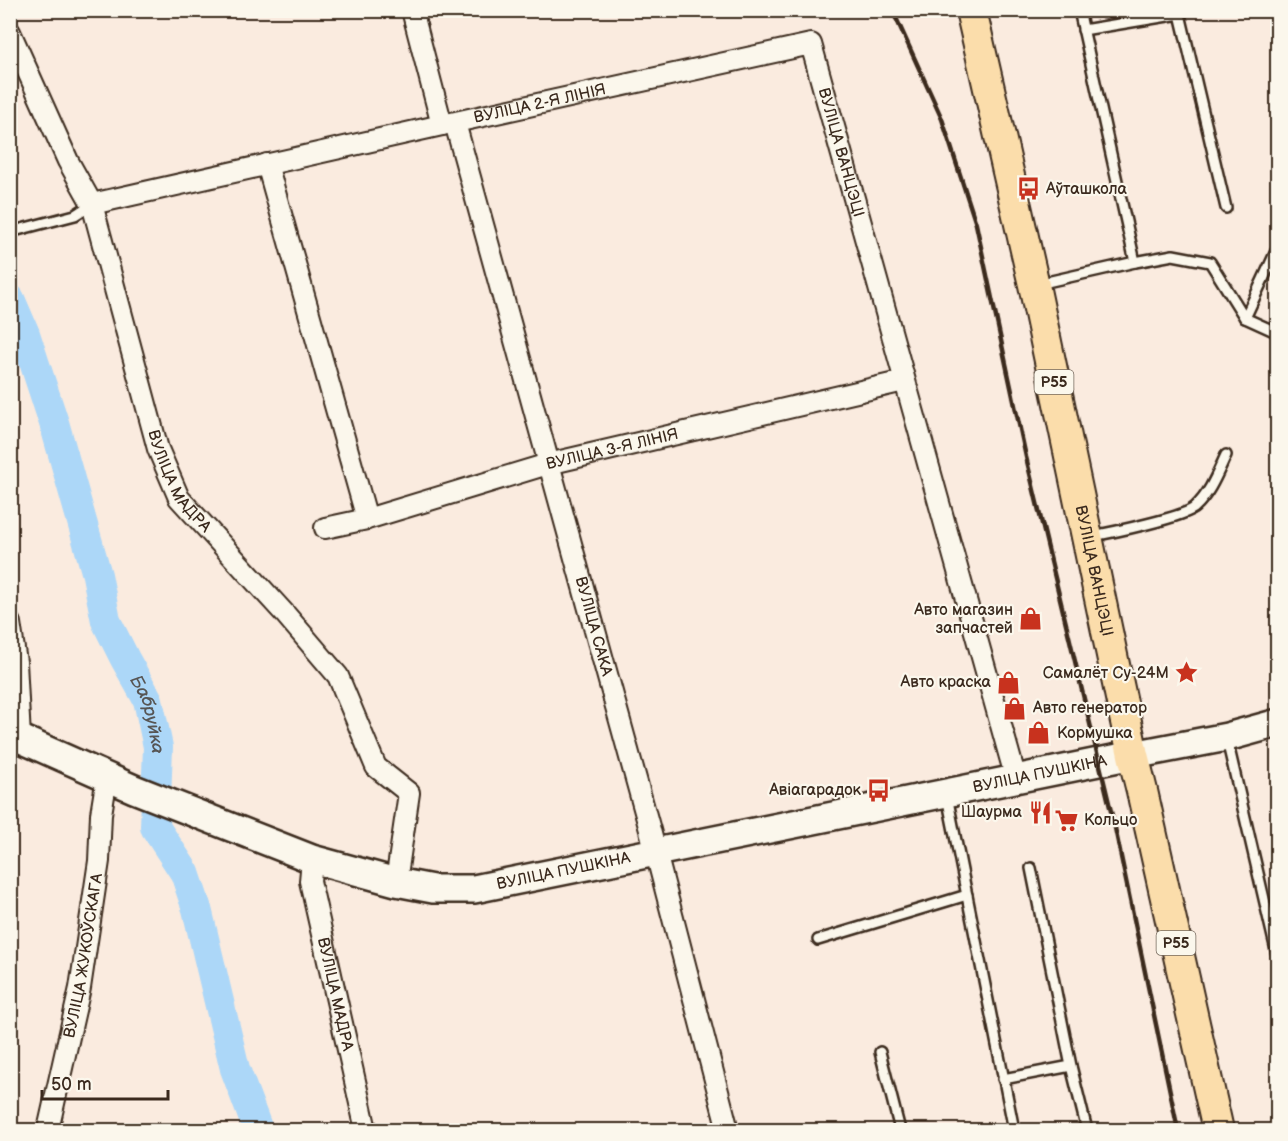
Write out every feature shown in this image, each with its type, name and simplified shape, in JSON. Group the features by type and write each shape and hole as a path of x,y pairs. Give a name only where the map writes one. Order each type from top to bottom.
{"main road":[{"name":"ВУЛІЦА ВАНЦЭЦІ","path":"971,10 1034,285 1133,755 1218,1131"},
{"name":"ВУЛІЦА ПУШКІНА","path":"15,736 134,789 312,858 396,882 433,889 474,889 1227,737 1278,723"}],"street":[{"name":"ВУЛІЦА САКА","path":"412,10 548,464 655,852 728,1131"},
{"name":"ВУЛІЦА МАДРА","path":"10,32 68,161 92,204 158,449 179,498 286,615 338,676 376,767 409,793 396,882"},
{"name":"ВУЛІЦА 2-Я ЛІНІЯ","path":"92,204 811,44"},
{"name":"ВУЛІЦА ВАНЦЭЦІ","path":"811,44 1016,780"},
{"path":"267,164 367,519"},
{"name":"ВУЛІЦА 3-Я ЛІНІЯ","path":"325,528 367,519 548,464 904,381"},
{"path":"10,623 16,662 15,736"},
{"name":"ВУЛІЦА ЖУКОЎСКАГА","path":"48,1131 80,988 99,861 101,814 106,777"},
{"name":"ВУЛІЦА МАДРА","path":"312,858 310,881 366,1131"}],"lane":[{"path":"1079,10 1135,262"},
{"path":"1083,30 1180,14 1226,208"},
{"path":"10,231 75,215 92,204"},
{"path":"1245,318 1278,247"},
{"path":"1034,285 1173,255 1210,262 1245,318 1278,333"},
{"path":"1087,537 1154,522 1193,510 1210,489 1226,455"},
{"path":"1227,737 1278,959"},
{"path":"947,794 1014,1131"},
{"path":"1031,868 1071,1066 1087,1131"},
{"path":"818,940 967,895"},
{"path":"880,1052 900,1131"},
{"path":"1003,1079 1071,1066"}],"waterway":[{"name":"Бабруйка","path":"10,299 25,334 55,426 97,575 106,621 148,700 158,747 155,827 185,873 197,909 235,1069 258,1130"}],"railway":[{"path":"891,10 942,119 976,224 1026,457 1115,828 1178,1130"}],"place":[{"name":"Аўташкола","path":"1028,189"},
{"name":"Авто магазин запчастей","path":"1031,619"},
{"name":"Самалёт Су-24М","path":"1187,673"},
{"name":"Авто краска","path":"1009,682"},
{"name":"Авто генератор","path":"1015,708"},
{"name":"Кормушка","path":"1039,733"},
{"name":"Авіагарадок","path":"879,790"},
{"name":"Шаурма","path":"1040,812"},
{"name":"Кольцо","path":"1066,820"}]}
